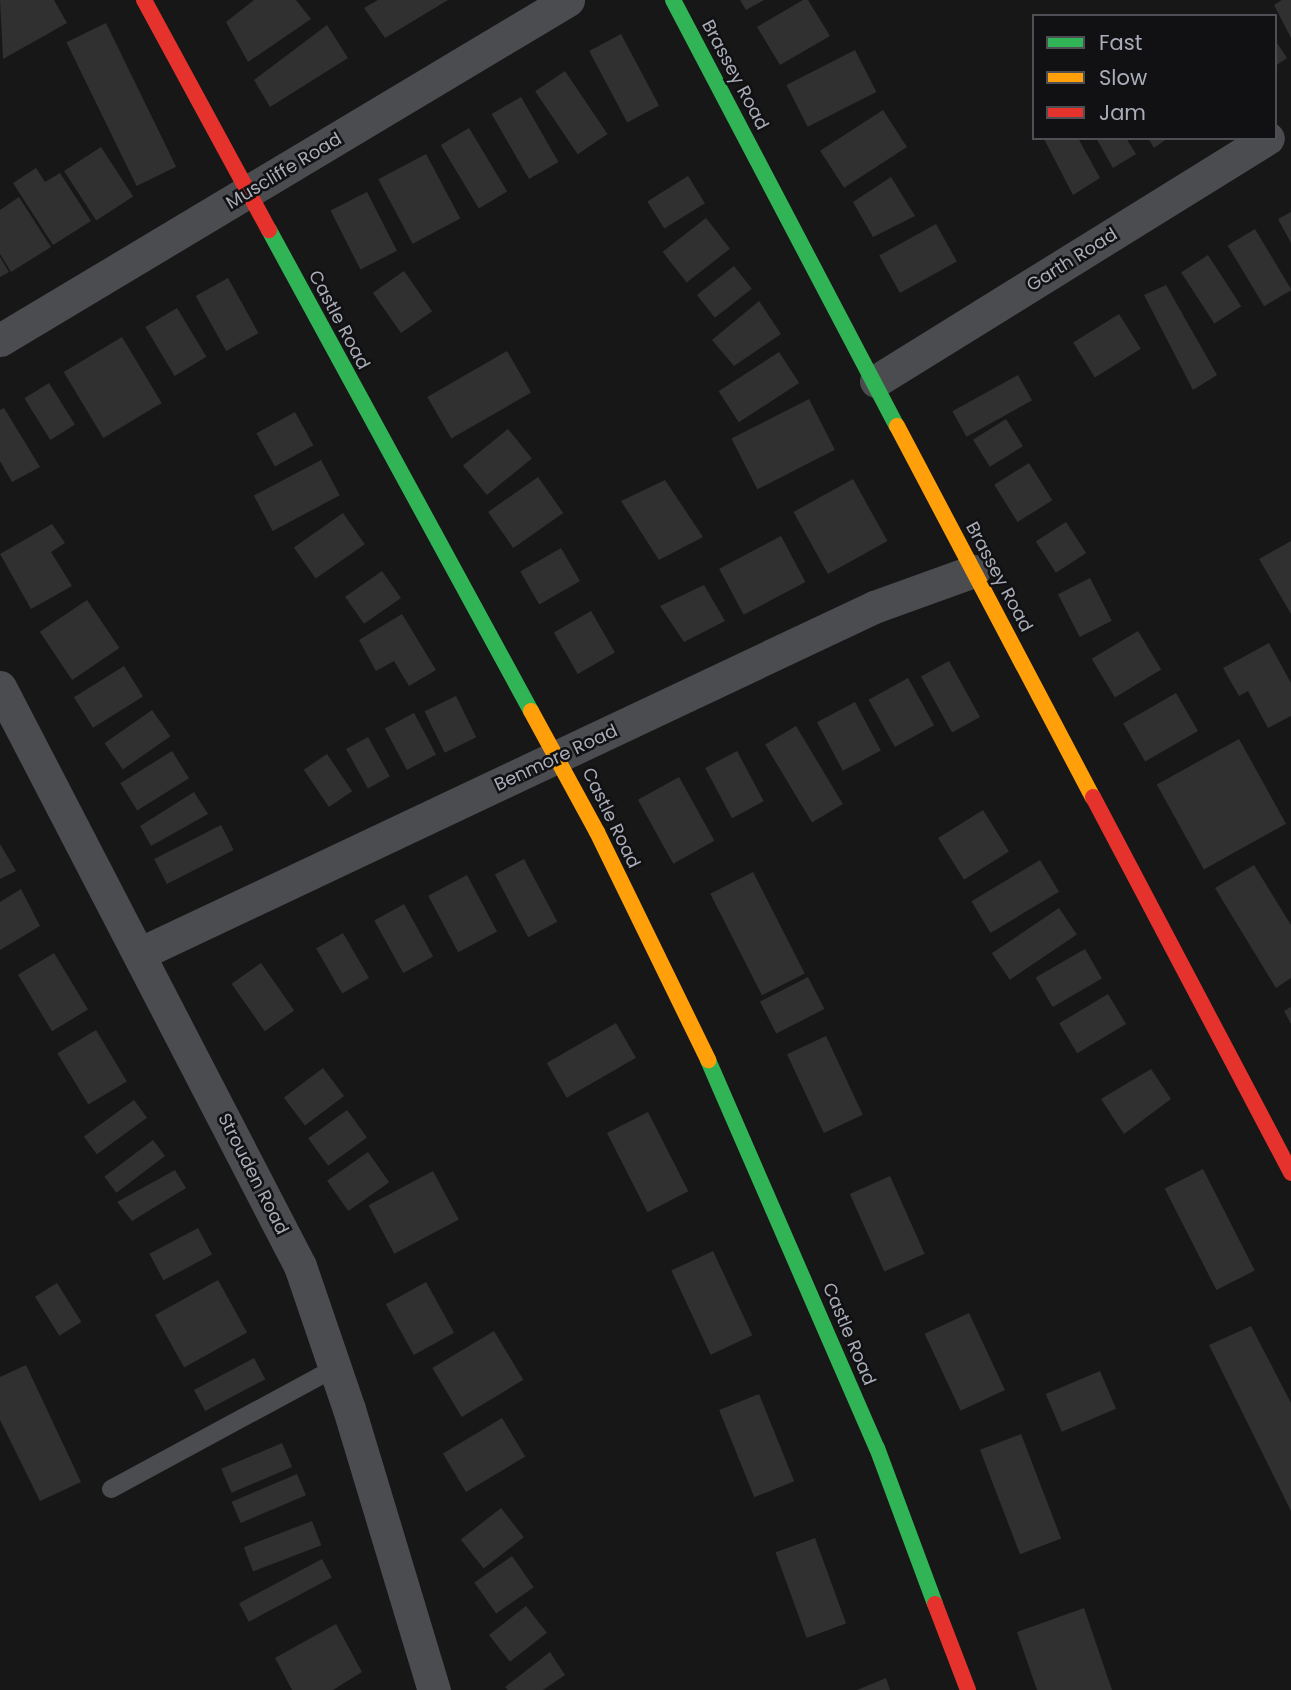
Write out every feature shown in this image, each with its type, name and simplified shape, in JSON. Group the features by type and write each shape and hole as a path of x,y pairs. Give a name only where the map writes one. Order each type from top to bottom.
{"street":[{"name":"Castle Road","path":"144,0 173,58 252,191 391,459 558,757 736,1118 877,1448 968,1690"},
{"name":"Muscliffe Road","path":"0,340 568,0"},
{"name":"Brassey Road","path":"673,0 1289,1164"},
{"name":"Garth Road","path":"876,381 1265,140"},
{"name":"Benmore Road","path":"141,953 874,607 974,571"},
{"name":"Strouden Road","path":"0,687 141,953 300,1266 335,1368 434,1690"}],"lane":[{"path":"111,1489 335,1368"}],"building":[{"path":"0,0 54,0 67,23 3,59"},
{"path":"254,0 296,0 311,19 248,62 226,22"},
{"path":"378,0 448,0 385,38 364,8"},
{"path":"740,0 764,0 746,10"},
{"path":"803,0 808,0 830,36 780,65 757,27"},
{"path":"1282,0 1291,0 1291,38 1274,5"},
{"path":"106,23 176,167 137,186 66,42"},
{"path":"327,25 348,58 270,107 254,80"},
{"path":"621,34 659,106 627,122 589,51"},
{"path":"1277,43 1287,58 1277,65"},
{"path":"855,50 876,92 808,127 786,85"},
{"path":"565,71 607,134 578,154 535,91"},
{"path":"521,97 558,162 529,179 492,114"},
{"path":"883,110 907,147 844,188 820,151"},
{"path":"469,128 507,191 479,208 441,145"},
{"path":"1045,140 1079,140 1100,178 1073,195"},
{"path":"1097,140 1127,140 1136,154 1113,168"},
{"path":"1149,140 1165,140 1154,148"},
{"path":"101,147 133,196 96,220 64,171"},
{"path":"426,154 460,218 413,244 378,179"},
{"path":"36,168 45,182 60,173 91,221 53,245 13,183"},
{"path":"688,176 705,203 664,229 647,201"},
{"path":"891,177 915,216 873,237 853,202"},
{"path":"367,192 397,251 360,269 330,211"},
{"path":"19,197 51,247 11,272 0,254 0,210"},
{"path":"1291,212 1291,243 1278,219"},
{"path":"706,218 730,249 687,283 663,252"},
{"path":"936,224 957,262 900,293 879,256"},
{"path":"1255,229 1291,289 1264,306 1228,245"},
{"path":"1208,255 1241,306 1214,324 1181,272"},
{"path":"0,257 9,272 0,277"},
{"path":"734,266 752,289 715,318 697,295"},
{"path":"404,271 432,311 401,333 373,293"},
{"path":"228,278 259,333 226,351 196,296"},
{"path":"1166,285 1217,375 1193,390 1144,295"},
{"path":"759,301 781,334 734,366 712,340"},
{"path":"177,308 206,357 175,376 145,327"},
{"path":"1119,314 1141,349 1095,377 1073,343"},
{"path":"122,337 162,403 103,438 64,372"},
{"path":"507,351 531,393 451,439 427,397"},
{"path":"779,352 799,383 739,422 719,391"},
{"path":"1018,375 1032,400 966,437 952,411"},
{"path":"49,383 75,425 50,440 24,398"},
{"path":"809,399 835,450 757,489 731,438"},
{"path":"4,408 40,467 12,482 0,461 0,410"},
{"path":"295,412 313,445 275,467 257,433"},
{"path":"1006,419 1023,446 990,467 973,440"},
{"path":"508,429 532,459 487,495 463,466"},
{"path":"321,460 340,495 273,531 254,496"},
{"path":"1029,463 1052,500 1018,522 994,485"},
{"path":"538,477 563,513 513,548 488,512"},
{"path":"853,479 887,541 828,574 794,512"},
{"path":"665,480 703,537 659,560 621,501"},
{"path":"343,513 365,544 316,579 294,547"},
{"path":"1066,522 1086,553 1056,573 1036,542"},
{"path":"52,524 65,543 51,552 72,586 31,609 0,554"},
{"path":"781,536 805,582 744,615 719,569"},
{"path":"1291,541 1291,614 1259,559"},
{"path":"561,548 580,581 539,604 520,572"},
{"path":"382,571 401,598 364,624 345,597"},
{"path":"1090,578 1112,621 1080,637 1058,594"},
{"path":"704,585 725,621 684,642 660,606"},
{"path":"87,600 119,648 72,680 40,632"},
{"path":"591,611 615,653 578,674 554,632"},
{"path":"402,614 436,670 409,686 394,661 376,671 359,640"},
{"path":"1138,631 1161,670 1115,697 1092,659"},
{"path":"1269,643 1291,683 1291,716 1268,728 1248,691 1239,696 1223,668"},
{"path":"949,661 980,717 952,732 921,677"},
{"path":"124,666 143,697 93,728 74,697"},
{"path":"908,678 934,725 895,747 869,700"},
{"path":"1176,693 1198,731 1145,762 1123,724"},
{"path":"456,696 476,737 445,753 425,711"},
{"path":"855,702 881,751 843,771 817,722"},
{"path":"152,710 170,736 123,769 104,743"},
{"path":"414,713 436,754 407,770 385,728"},
{"path":"796,726 843,804 812,823 765,745"},
{"path":"368,737 390,776 368,788 346,749"},
{"path":"1239,739 1286,824 1204,869 1157,785"},
{"path":"172,751 189,778 137,810 120,783"},
{"path":"737,751 764,801 732,818 705,768"},
{"path":"327,754 352,791 329,807 304,770"},
{"path":"679,777 714,841 673,864 638,800"},
{"path":"194,792 208,814 151,846 140,826"},
{"path":"983,810 1009,852 964,880 938,838"},
{"path":"221,825 234,850 167,884 154,859"},
{"path":"0,844 16,871 0,879"},
{"path":"524,859 557,922 528,937 495,874"},
{"path":"1040,860 1059,892 990,933 971,901"},
{"path":"1254,865 1291,925 1291,978 1276,988 1215,888"},
{"path":"753,872 805,974 762,995 710,894"},
{"path":"467,875 497,932 458,952 428,896"},
{"path":"21,889 40,926 0,950 0,902"},
{"path":"404,904 433,956 403,973 374,920"},
{"path":"1059,908 1077,935 1010,980 992,953"},
{"path":"343,933 369,978 342,994 316,948"},
{"path":"1085,949 1102,978 1053,1007 1036,978"},
{"path":"54,953 88,1010 52,1031 18,975"},
{"path":"261,963 294,1011 265,1031 232,984"},
{"path":"808,977 824,1009 776,1034 760,1002"},
{"path":"1108,994 1126,1024 1077,1053 1059,1023"},
{"path":"1291,1007 1291,1024 1284,1011"},
{"path":"616,1023 636,1058 567,1098 547,1063"},
{"path":"96,1030 127,1081 88,1105 57,1053"},
{"path":"826,1036 863,1115 824,1133 787,1054"},
{"path":"323,1068 344,1096 305,1125 284,1097"},
{"path":"1151,1069 1171,1099 1124,1134 1101,1099"},
{"path":"134,1100 147,1118 97,1154 84,1136"},
{"path":"347,1110 367,1138 328,1166 308,1138"},
{"path":"648,1112 688,1191 647,1212 607,1133"},
{"path":"153,1140 165,1156 116,1193 104,1177"},
{"path":"368,1152 389,1182 348,1211 327,1181"},
{"path":"1203,1169 1255,1271 1216,1290 1165,1189"},
{"path":"175,1170 186,1188 132,1221 117,1202"},
{"path":"433,1171 459,1220 394,1254 369,1205"},
{"path":"890,1176 925,1254 884,1272 850,1194"},
{"path":"198,1228 212,1254 164,1280 149,1254"},
{"path":"713,1251 752,1335 711,1355 671,1270"},
{"path":"218,1280 247,1332 184,1367 155,1315"},
{"path":"426,1282 454,1333 414,1355 386,1304"},
{"path":"57,1283 81,1322 59,1336 35,1297"},
{"path":"969,1313 1005,1390 961,1411 925,1334"},
{"path":"1251,1326 1291,1403 1291,1511 1209,1345"},
{"path":"494,1331 523,1380 462,1417 432,1368"},
{"path":"254,1358 265,1379 205,1411 194,1390"},
{"path":"26,1365 81,1482 40,1501 0,1420 0,1377"},
{"path":"1100,1371 1116,1409 1062,1432 1046,1394"},
{"path":"759,1394 794,1481 754,1497 719,1410"},
{"path":"502,1418 525,1457 466,1492 443,1454"},
{"path":"1021,1434 1061,1539 1020,1554 980,1450"},
{"path":"282,1443 292,1467 231,1493 221,1469"},
{"path":"297,1474 306,1495 241,1523 232,1502"},
{"path":"501,1508 524,1537 484,1569 461,1539"},
{"path":"312,1521 321,1545 253,1571 244,1547"},
{"path":"815,1538 846,1624 807,1638 776,1552"},
{"path":"512,1556 534,1587 496,1614 474,1582"},
{"path":"322,1559 332,1578 249,1622 239,1603"},
{"path":"526,1606 547,1633 510,1662 489,1635"},
{"path":"1084,1608 1112,1690 1037,1690 1017,1632"},
{"path":"336,1624 362,1672 333,1690 292,1690 275,1658"},
{"path":"550,1652 565,1675 543,1690 508,1690 505,1687"},
{"path":"886,1678 890,1690 857,1690"}],"traffic: fast":[{"path":"673,0 897,426"},
{"path":"269,230 531,711"},
{"path":"708,1060 877,1448 935,1604"}],"traffic: slow":[{"path":"897,426 1093,797"},
{"path":"531,711 597,832 708,1060"}],"traffic: jam":[{"path":"144,0 269,230"},
{"path":"1093,797 1291,1173"},
{"path":"935,1604 968,1690"}]}
